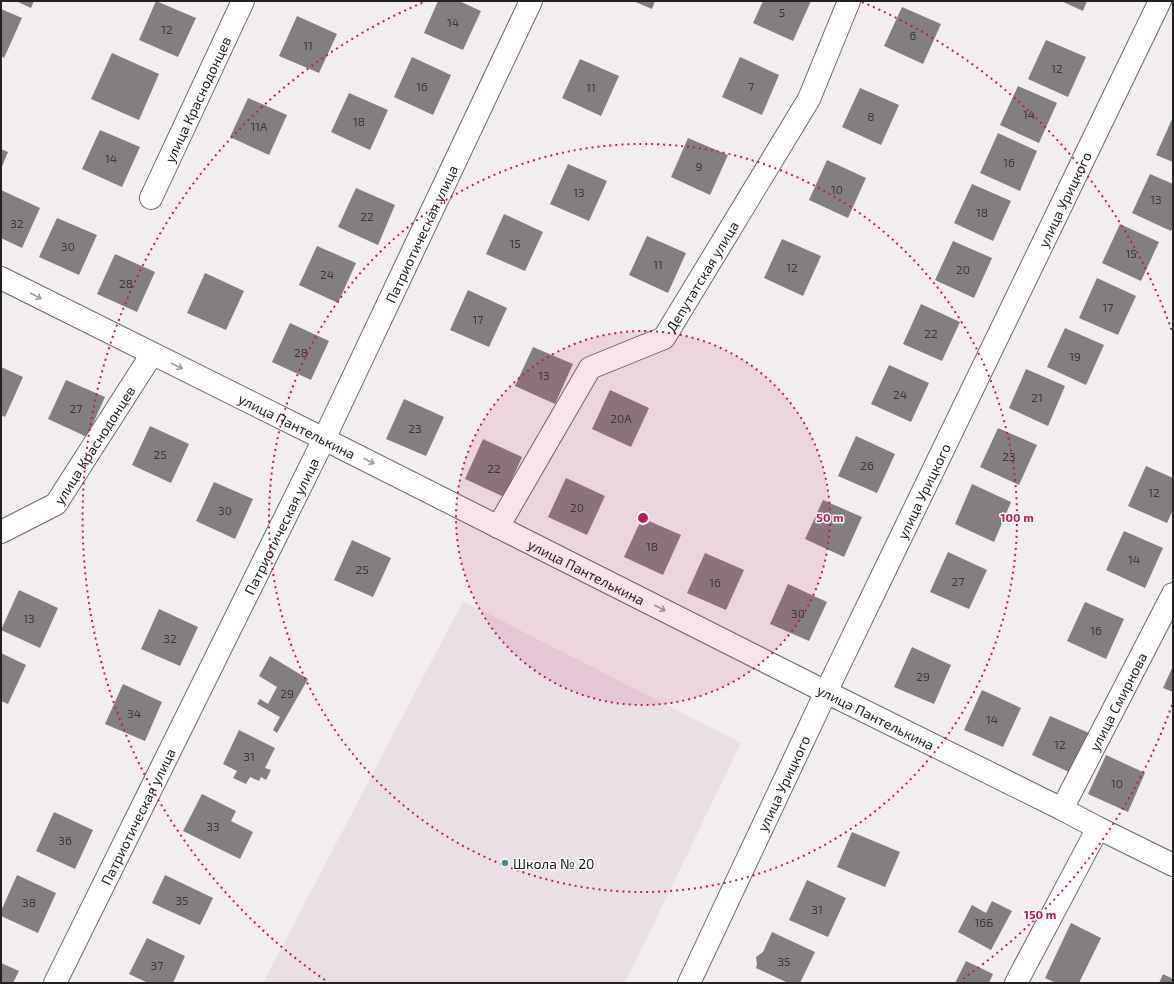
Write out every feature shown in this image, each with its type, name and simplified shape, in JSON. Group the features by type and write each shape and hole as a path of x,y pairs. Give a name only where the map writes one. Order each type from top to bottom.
{"street":[{"name":"улица Краснодонцев","path":"151,198 243,1"},
{"name":"Патриотическая улица","path":"55,983 324,439 531,1"},
{"name":"Депутатская улица","path":"498,527 590,368 664,338 809,99 849,1"},
{"name":"улица Урицкого","path":"689,983 826,692 1160,1"},
{"name":"улица Пантелькина","path":"1,278 1173,865"},
{"name":"улица Краснодонцев","path":"1,532 56,504 152,354"},
{"name":"улица Смирнова","path":"1062,809 1173,594"},
{"path":"1016,983 1098,828"}],"shaded area":[{"name":"Школа № 20","path":"463,601 741,743 625,983 263,983"}],"building":[{"path":"16,1 34,1 31,8"},
{"path":"156,1 196,18 178,57 139,40"},
{"path":"438,1 459,1 481,11 463,50 424,33"},
{"path":"633,1 655,1 652,9"},
{"path":"763,1 811,1 793,41 753,23"},
{"path":"1061,1 1087,1 1083,11"},
{"path":"902,7 941,24 923,64 884,46"},
{"path":"1,9 22,18 4,58 1,56"},
{"path":"297,16 337,34 319,73 279,56"},
{"path":"1046,40 1086,57 1068,97 1028,79"},
{"path":"112,53 159,74 139,120 91,99"},
{"path":"412,57 451,75 433,115 394,97"},
{"path":"740,57 779,75 762,115 722,97"},
{"path":"580,59 619,76 601,116 562,98"},
{"path":"1018,86 1057,103 1039,143 1000,125"},
{"path":"860,88 899,105 881,145 842,127"},
{"path":"349,93 388,110 370,150 331,132"},
{"path":"248,98 287,115 269,155 230,137"},
{"path":"1173,117 1173,162 1156,155"},
{"path":"100,130 140,147 122,187 82,169"},
{"path":"998,133 1037,151 1020,191 980,173"},
{"path":"688,138 728,155 710,195 671,177"},
{"path":"1,149 8,152 1,169"},
{"path":"827,160 866,178 848,218 809,200"},
{"path":"568,164 607,181 589,221 550,204"},
{"path":"1150,174 1173,184 1173,226 1171,231 1132,213"},
{"path":"972,184 1011,201 993,241 954,223"},
{"path":"356,188 395,205 378,245 338,227"},
{"path":"1,190 40,208 22,248 1,238"},
{"path":"504,214 543,232 525,271 486,254"},
{"path":"57,218 97,235 79,275 39,257"},
{"path":"1120,224 1159,242 1141,281 1102,263"},
{"path":"647,236 686,253 668,293 629,275"},
{"path":"782,239 821,256 803,296 764,278"},
{"path":"953,241 992,258 974,298 935,280"},
{"path":"317,246 356,263 338,303 299,285"},
{"path":"115,254 155,272 137,312 97,294"},
{"path":"205,273 244,291 226,330 187,313"},
{"path":"1097,278 1136,296 1118,335 1079,318"},
{"path":"468,290 507,308 489,347 450,330"},
{"path":"921,304 960,322 942,361 903,344"},
{"path":"290,323 329,341 311,380 272,362"},
{"path":"1065,328 1104,345 1086,385 1047,367"},
{"path":"533,347 573,364 555,404 515,386"},
{"path":"889,365 929,383 911,422 871,404"},
{"path":"1,367 23,377 5,417 1,415"},
{"path":"1026,369 1065,386 1048,426 1009,408"},
{"path":"66,380 105,397 87,437 48,419"},
{"path":"610,390 649,408 631,447 592,429"},
{"path":"404,399 444,417 426,456 386,439"},
{"path":"150,426 189,444 171,483 132,465"},
{"path":"998,428 1037,445 1019,485 980,467"},
{"path":"856,436 895,454 877,493 838,476"},
{"path":"483,439 522,457 504,497 465,479"},
{"path":"1146,466 1173,478 1173,510 1167,523 1128,506"},
{"path":"566,478 605,496 587,535 548,517"},
{"path":"214,482 253,499 235,539 196,521"},
{"path":"972,484 1011,502 994,542 955,524"},
{"path":"823,500 862,517 844,557 805,539"},
{"path":"642,518 681,535 663,575 624,557"},
{"path":"1124,531 1163,548 1145,588 1106,570"},
{"path":"352,540 391,558 373,597 334,580"},
{"path":"948,552 987,570 969,609 930,592"},
{"path":"705,553 744,570 726,610 687,593"},
{"path":"788,584 827,602 809,641 770,624"},
{"path":"19,590 58,608 40,648 1,630"},
{"path":"1085,602 1124,619 1106,659 1067,641"},
{"path":"159,609 198,627 180,666 141,649"},
{"path":"912,647 951,665 934,704 894,687"},
{"path":"1,653 26,665 8,704 1,701"},
{"path":"270,656 308,679 277,733 273,730 280,717 257,704 260,699 268,704 277,687 259,676"},
{"path":"1173,666 1173,692 1163,688"},
{"path":"123,684 162,702 145,741 105,724"},
{"path":"982,690 1021,708 1003,747 964,730"},
{"path":"1050,716 1089,733 1071,773 1032,755"},
{"path":"239,730 275,748 265,768 271,770 266,780 261,777 259,781 250,777 246,784 233,778 237,771 223,764"},
{"path":"1106,755 1145,773 1128,812 1088,794"},
{"path":"202,794 236,811 231,821 253,832 240,859 183,831"},
{"path":"54,812 93,830 75,869 36,851"},
{"path":"852,832 900,852 885,887 837,867"},
{"path":"17,875 56,893 38,933 1,916 1,911"},
{"path":"165,875 213,898 200,925 152,903"},
{"path":"807,880 846,898 828,937 789,920"},
{"path":"992,901 1012,911 991,950 958,932 972,905 986,913"},
{"path":"1071,923 1101,938 1079,983 1056,983 1045,978"},
{"path":"772,932 815,952 800,983 788,983 756,968 756,957 763,952"},
{"path":"147,938 185,956 173,983 148,983 129,974"},
{"path":"966,961 993,974 989,983 955,983"},
{"path":"1,963 19,971 13,983 1,983"},
{"path":"1163,974 1173,979 1173,983 1159,983"}],"place":[{"name":"Школа № 20","path":"505,863"}]}
